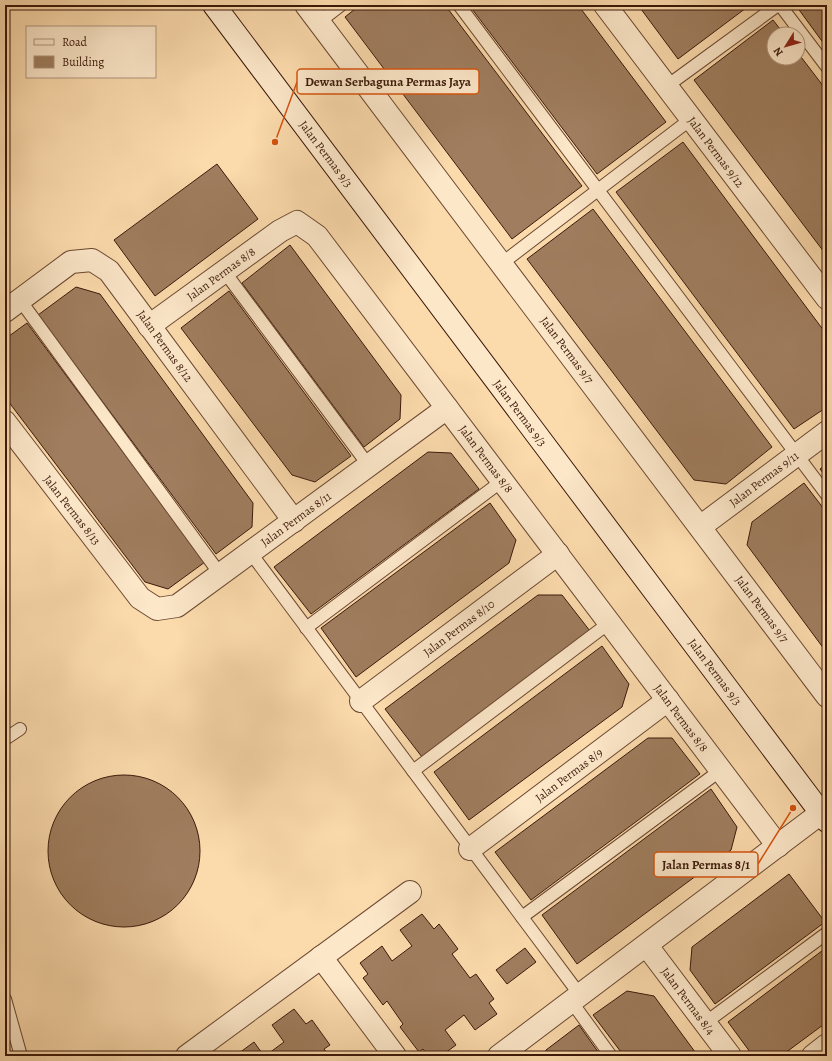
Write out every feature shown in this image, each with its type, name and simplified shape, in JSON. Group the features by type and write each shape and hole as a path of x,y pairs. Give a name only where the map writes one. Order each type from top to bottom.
{"street":[{"name":"Jalan Permas 9/3","path":"214,5 824,817"},
{"name":"Jalan Permas 9/7","path":"306,5 827,696"},
{"name":"Jalan Permas 9/12","path":"605,5 827,298"},
{"name":"Jalan Permas 8/8","path":"149,326 280,231 298,222 317,236 778,846"},
{"name":"Jalan Permas 8/12","path":"12,306 71,262 92,260 109,271 294,521"},
{"name":"Jalan Permas 8/11","path":"140,598 157,609 177,606 447,408"},
{"name":"Jalan Permas 8/13","path":"5,422 140,598"},
{"name":"Jalan Permas 9/11","path":"700,527 827,432"},
{"name":"Jalan Permas 8/10","path":"361,701 558,554"},
{"name":"Jalan Permas 8/9","path":"470,849 668,700"},
{"path":"500,1056 778,846 824,817"},
{"path":"187,1056 410,892"},
{"name":"Jalan Permas 8/4","path":"647,946 730,1056"},
{"path":"322,957 395,1056"},
{"path":"813,1056 827,1045"}],"lane":[{"path":"319,22 341,5"},
{"path":"459,5 827,495"},
{"path":"667,86 779,5 827,67"},
{"path":"502,264 691,119"},
{"path":"224,271 368,466"},
{"path":"12,306 220,574"},
{"path":"306,628 502,481"},
{"path":"250,552 522,917 612,1056"},
{"path":"413,772 610,623"},
{"path":"5,739 20,729"},
{"path":"522,917 721,770"},
{"path":"705,1023 827,933"},
{"path":"5,999 21,1056"}],"building":[{"path":"360,5 445,5 582,186 512,239 345,17"},
{"path":"469,5 578,5 666,122 597,174"},
{"path":"638,5 750,5 678,59"},
{"path":"800,5 827,5 827,48 797,7"},
{"path":"773,20 778,26 766,26 766,66 806,66 806,63 827,91 827,256 694,80"},
{"path":"683,142 827,335 827,407 794,429 616,192"},
{"path":"217,164 258,219 155,296 114,240"},
{"path":"593,209 772,447 726,484 694,480 527,259"},
{"path":"290,245 401,395 400,419 364,447 242,283"},
{"path":"76,287 100,294 253,503 252,527 216,554 38,315"},
{"path":"229,291 351,456 315,482 292,475 181,328"},
{"path":"27,323 205,562 168,589 145,582 5,397 5,339"},
{"path":"428,452 451,453 479,489 311,614 274,567"},
{"path":"827,464 827,478 820,469"},
{"path":"804,483 827,513 827,653 747,545 752,522"},
{"path":"490,503 516,540 509,563 356,677 321,628"},
{"path":"538,595 562,595 590,631 422,757 385,709"},
{"path":"602,646 629,684 622,707 469,820 434,772"},
{"path":"648,738 672,738 700,774 531,900 495,852"},
{"path":"131,775 153,780 178,797 195,822 199,836 199,866 195,880 178,905 153,922 139,926 117,927 95,922 76,910 65,899 53,880 49,866 48,844 53,822 65,803 76,792 95,780 109,776"},
{"path":"711,789 737,827 731,850 577,964 542,915"},
{"path":"789,874 825,922 715,1004 690,970 692,947"},
{"path":"422,914 434,929 439,924 458,949 452,954 470,978 476,974 494,999 489,1003 497,1014 475,1030 464,1015 445,1030 456,1045 441,1056 428,1056 423,1049 419,1052 400,1027 403,1024 387,1001 383,1005 363,978 368,974 360,963 382,946 392,961 412,946 400,930"},
{"path":"827,947 827,1022 781,1056 753,1056 728,1022"},
{"path":"525,948 536,962 507,984 496,970"},
{"path":"627,991 654,996 698,1056 624,1056 593,1015"},
{"path":"294,1009 306,1024 312,1020 330,1045 324,1049 329,1056 265,1056 284,1042 272,1025"},
{"path":"579,1025 601,1056 545,1056 546,1050"},
{"path":"254,1042 264,1056 235,1056"}],"place":[{"name":"Dewan Serbaguna Permas Jaya","path":"275,142"},
{"name":"Jalan Permas 8/1","path":"793,808"}]}
